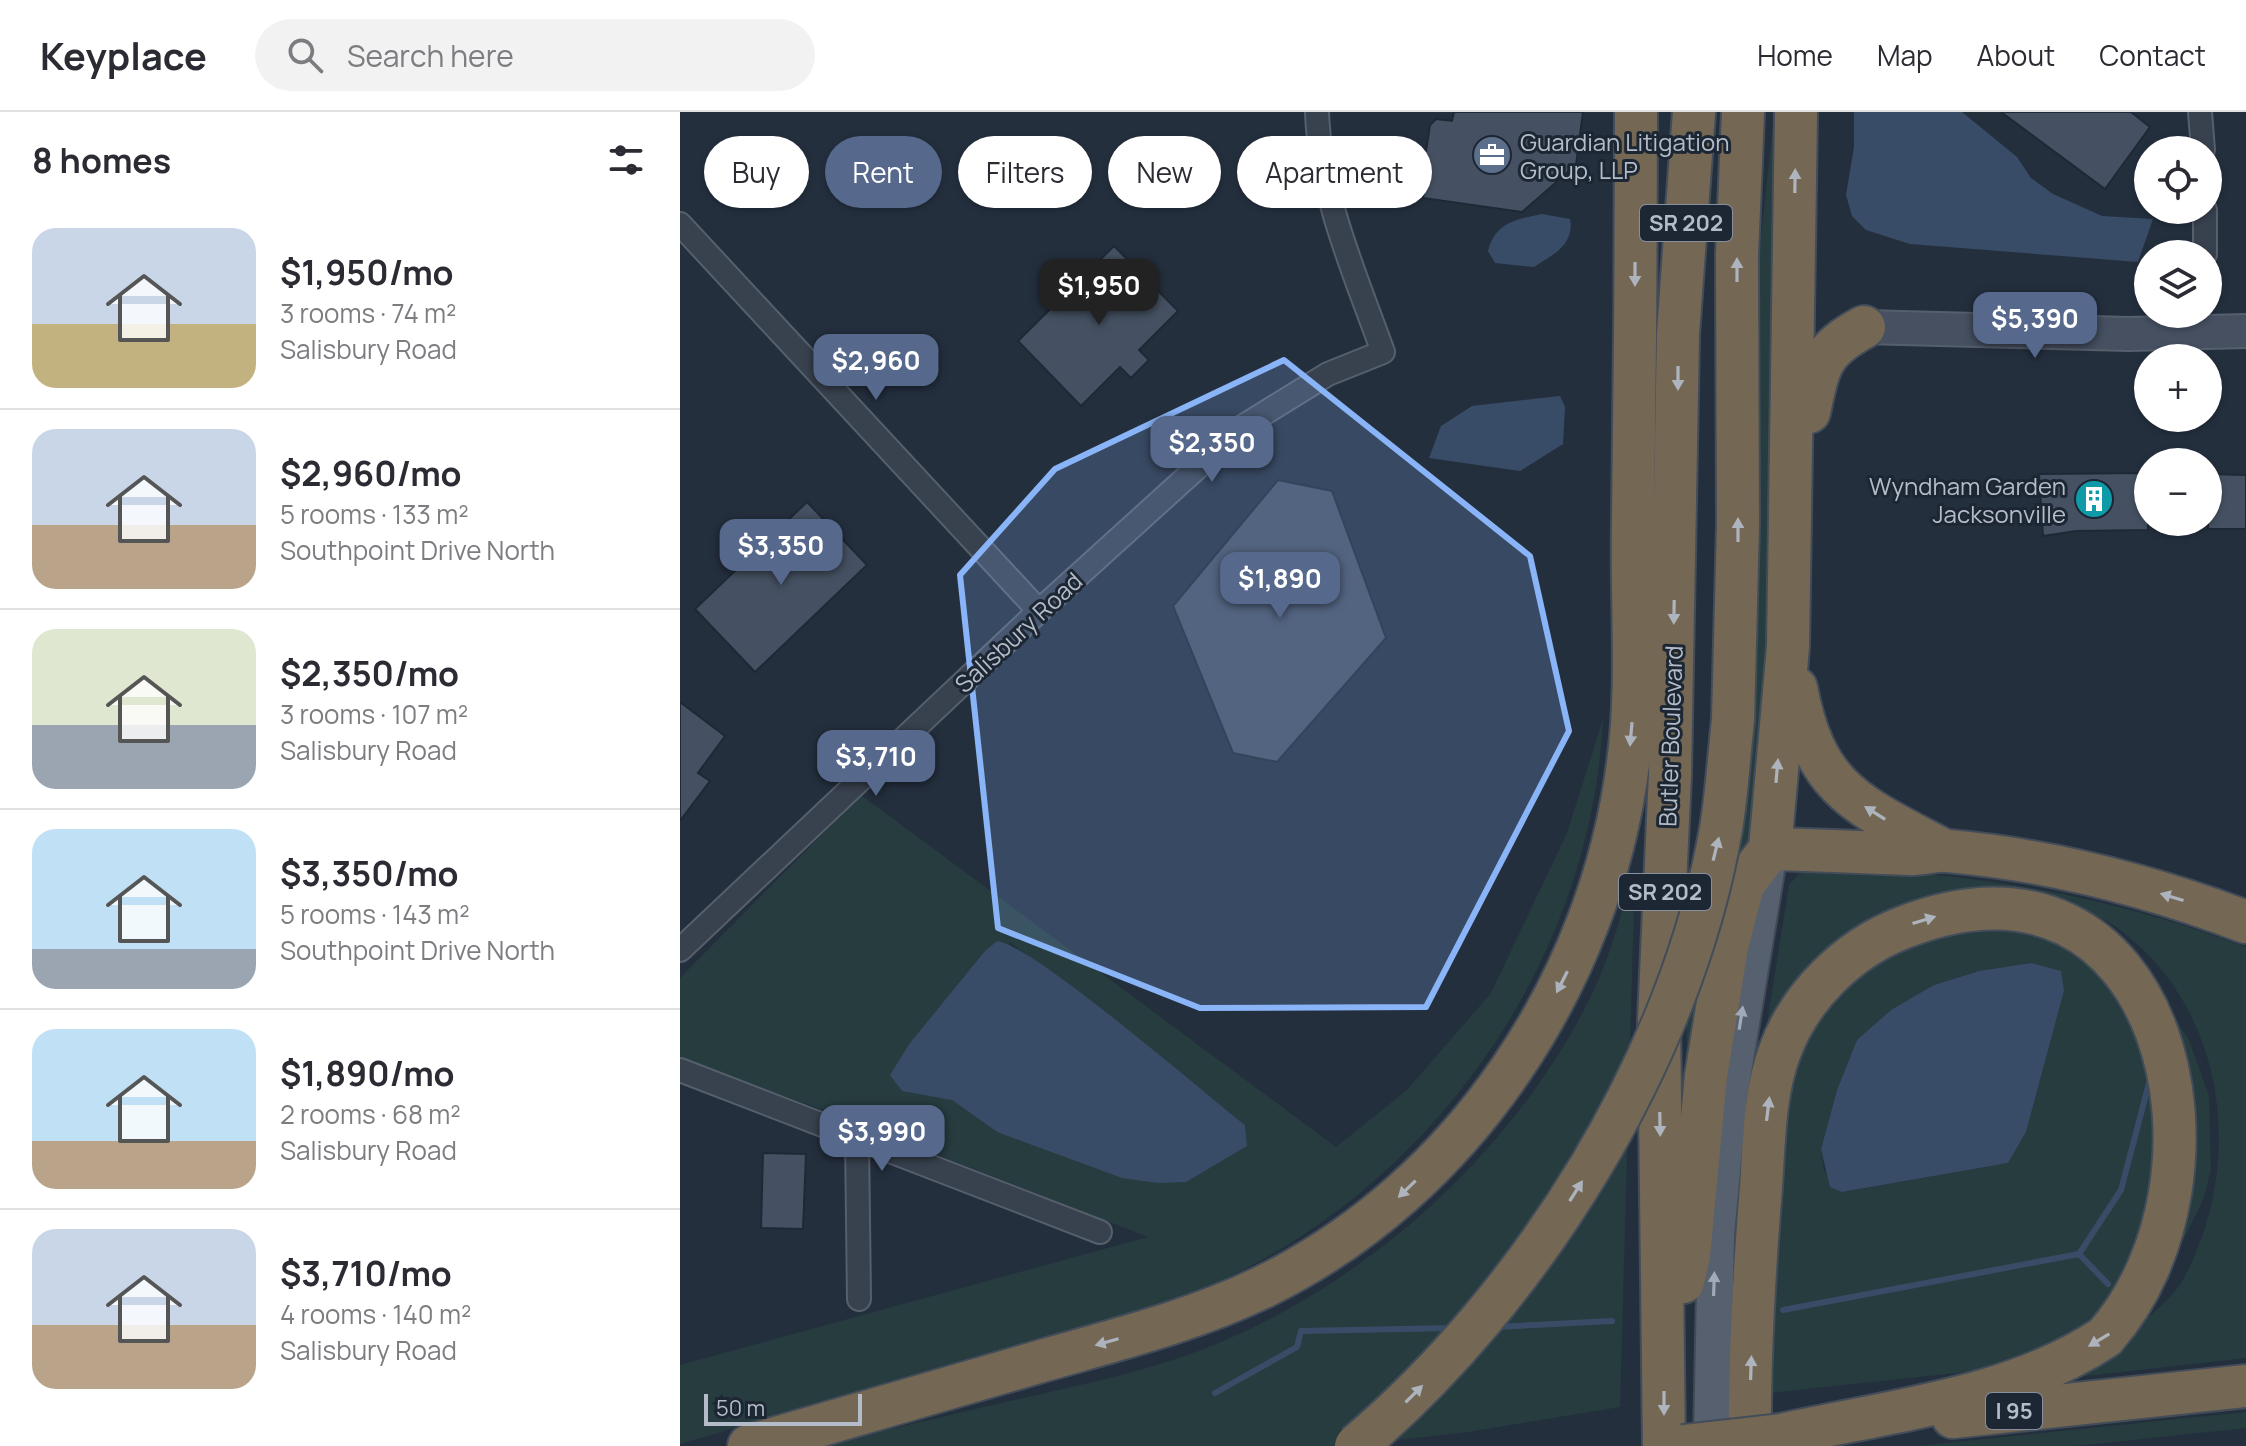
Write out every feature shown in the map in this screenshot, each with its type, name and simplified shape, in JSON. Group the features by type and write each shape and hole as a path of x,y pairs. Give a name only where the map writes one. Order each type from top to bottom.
{"highway":[{"path":"1636,112 1632,575 1636,656"},
{"name":"Butler Boulevard","path":"1664,1361 1659,1020 1670,774 1678,334 1694,112"},
{"path":"1356,1446 1449,1358 1518,1276 1578,1190 1648,1057 1703,905 1721,829 1733,720 1738,525 1737,255 1743,112"},
{"path":"1664,1361 1689,1255 1706,1076 1727,947 1743,885 1770,849 1788,647 1793,483 1796,112"},
{"path":"1794,258 1822,308 1864,327"},
{"path":"1793,483 1823,357 1833,345 1864,327"},
{"path":"749,1446 1195,1316 1270,1283 1339,1245 1395,1200 1474,1118 1509,1072 1550,1006 1582,941 1606,874 1625,789 1636,656 1678,422"},
{"path":"1788,647 1807,738 1830,777 1877,816 1944,851"},
{"path":"1770,849 1917,854 1944,851 2076,871 2150,890 2246,922"},
{"path":"2198,1036 2182,1008 2138,960 2090,929 2035,910 1980,908 1920,921 1890,933 1837,968 1800,1011 1779,1052 1769,1101 1755,1270 1766,1441 1974,1392 2065,1359 2102,1339 2138,1313 2164,1288 2198,1237"},
{"name":"SR 202","path":"1664,1361 1664,1446"},
{"name":"I 95","path":"1683,1446 1766,1441 2246,1386"}],"main road":[{"path":"1712,1446 1716,1234 1729,1096 1770,849"}],"street":[{"name":"Salisbury Road","path":"680,950 1039,611 1242,427 1328,374 1383,352 1336,224 1319,151 1317,112"},
{"path":"2200,112 2202,136"},
{"path":"680,224 1039,611"},
{"path":"2222,326 2246,331"},
{"path":"1864,327 2129,334 2167,328"},
{"path":"680,1070 1100,1232"},
{"path":"857,1138 859,1299"}],"highlighted area":[{"path":"1284,360 1530,556 1569,731 1426,1007 1200,1008 998,928 960,575 1055,469"}],"green space":[{"path":"1773,124 1780,124 1769,697 1754,848 1685,1124 1687,1015 1741,822 1756,714 1759,257"},
{"path":"1603,719 1591,814 1565,905 1526,991 1475,1072 1413,1144 1342,1207 1263,1259 1177,1299 680,1444 680,1365 1148,1237 813,1106 680,1061 680,978 861,795 1336,1147 1407,1090 1491,993 1567,833","holes":["1010,942 1245,1125 1247,1146 997,1132 952,1100"]},
{"path":"1635,868 1620,1407 1468,1432 1347,1446 816,1446 1097,1381 1187,1355 1269,1320 1381,1248 1432,1205 1479,1158 1522,1106 1560,1052 1599,979"},
{"path":"1814,869 1925,874 2034,888 2141,913 2246,947 2246,1358 2041,1381 2116,1340 2166,1301 2180,1285 2201,1240 2214,1192 2219,1143 2216,1094 2204,1046 2183,1001 2154,961 2116,927 2098,917 2037,897 1814,977 1753,1111 1789,885 1799,874"},
{"path":"2025,920 2161,997 2189,1040 2209,1096 2211,1170 2203,1200 2179,1249 2166,1269 2123,1313 1994,1369 1760,1394 1767,1233 1798,1036 1876,950","holes":["2031,963 2064,991 2026,1132 2008,1163 1843,1192 1824,1170 1821,1149 1837,1090 1857,1040 1934,985 1979,971"]},
{"path":"2246,1412 2246,1428 2076,1446 1917,1446"}],"water":[{"path":"1854,112 1962,112 2017,157 2031,178 2053,194 2102,216 2134,218 2134,224 2151,224 2146,240 2134,240 2134,262 1910,244 1866,230 1852,216 1846,195 1854,147"},
{"path":"1542,214 1570,219 1569,236 1561,248 1534,267 1495,263 1488,251 1501,228"},
{"path":"1560,396 1565,407 1563,444 1520,471 1429,458 1441,426 1472,406"},
{"path":"997,941 1045,967 1245,1125 1247,1146 1186,1182 1158,1183 1122,1178 997,1132 952,1100 902,1091 890,1075 910,1043 985,951"},
{"path":"2031,963 2061,971 2064,991 2026,1132 2008,1163 1842,1192 1830,1187 1821,1149 1837,1090 1857,1040 1891,1010 1934,985 1979,971"}],"building":[{"path":"1454,112 1583,112 1576,165 1522,212 1432,199 1430,125 1436,119 1452,121"},
{"path":"2001,112 2131,112 2150,127 2143,136 2134,136 2134,149 2105,189"},
{"path":"1114,246 1178,311 1139,350 1149,360 1131,378 1120,367 1081,406 1018,341"},
{"name":"Wyndham Garden Jacksonville","path":"2134,473 2134,530 2076,531 2043,536 2039,474"},
{"path":"2222,474 2246,475 2246,529 2222,529"},
{"path":"1278,480 1332,491 1386,638 1277,762 1233,753 1173,606"},
{"path":"807,502 867,565 755,672 695,609"},
{"path":"680,702 725,736 698,773 710,781 680,821"},
{"path":"763,1153 806,1154 803,1229 761,1228"}],"waterway":[{"path":"1783,1310 2079,1254 2121,1190 2149,1083"},
{"path":"2079,1254 2108,1284"},
{"path":"1495,1327 1612,1321"},
{"path":"1215,1393 1297,1347 1301,1331 1451,1328"}],"place":[{"name":"Guardian Litigation Group, LLP","path":"1492,155"},
{"name":"Wyndham Garden Jacksonville","path":"2094,499"}]}
